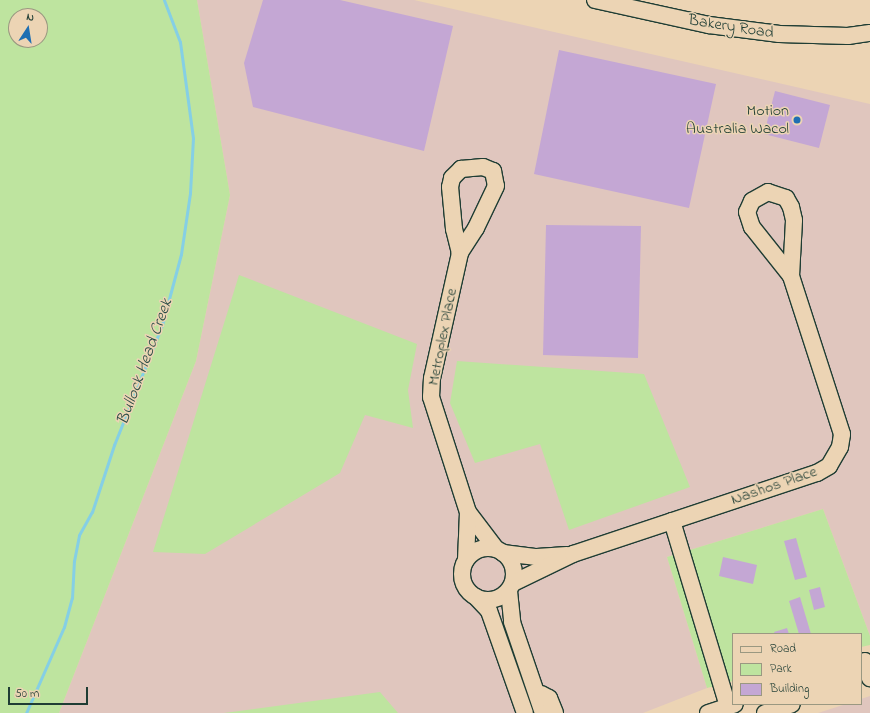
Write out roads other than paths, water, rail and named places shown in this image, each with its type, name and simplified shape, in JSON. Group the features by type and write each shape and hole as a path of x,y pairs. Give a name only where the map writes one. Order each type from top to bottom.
{"street":[{"name":"Bakery Road","path":"595,0 709,26 771,33 848,36 870,32"},
{"name":"Metroplex Place","path":"460,253 454,229 450,187 452,178 461,169 483,167 493,172 496,186 476,228 460,253 432,378 431,397 468,512 466,560"},
{"name":"Nashos Place","path":"511,587 573,554 817,473 829,466 840,447 842,434 838,417 791,276 752,227 747,212 752,201 768,192 786,198 791,207 794,220 791,276"},
{"name":"Metroplex Place","path":"468,512 500,551"},
{"path":"672,521 731,705 708,713"},
{"path":"525,713 489,611 464,583 462,575 466,560 480,549 500,551 513,566 511,587 512,622 543,713"},
{"name":"Nashos Place","path":"500,551 537,557 573,554"},
{"path":"476,597 493,600 511,587"},
{"path":"865,661 870,678"},
{"path":"536,692 549,698 555,713"},
{"path":"765,713 789,705"}],"waterway":[{"name":"Bullock Head Creek","path":"26,713 64,627 72,598 74,561 79,535 92,512 114,445 162,325 181,254 190,193 193,138 180,42 164,0"}],"place":[{"name":"Motion Australia Wacol","path":"797,120"}]}
